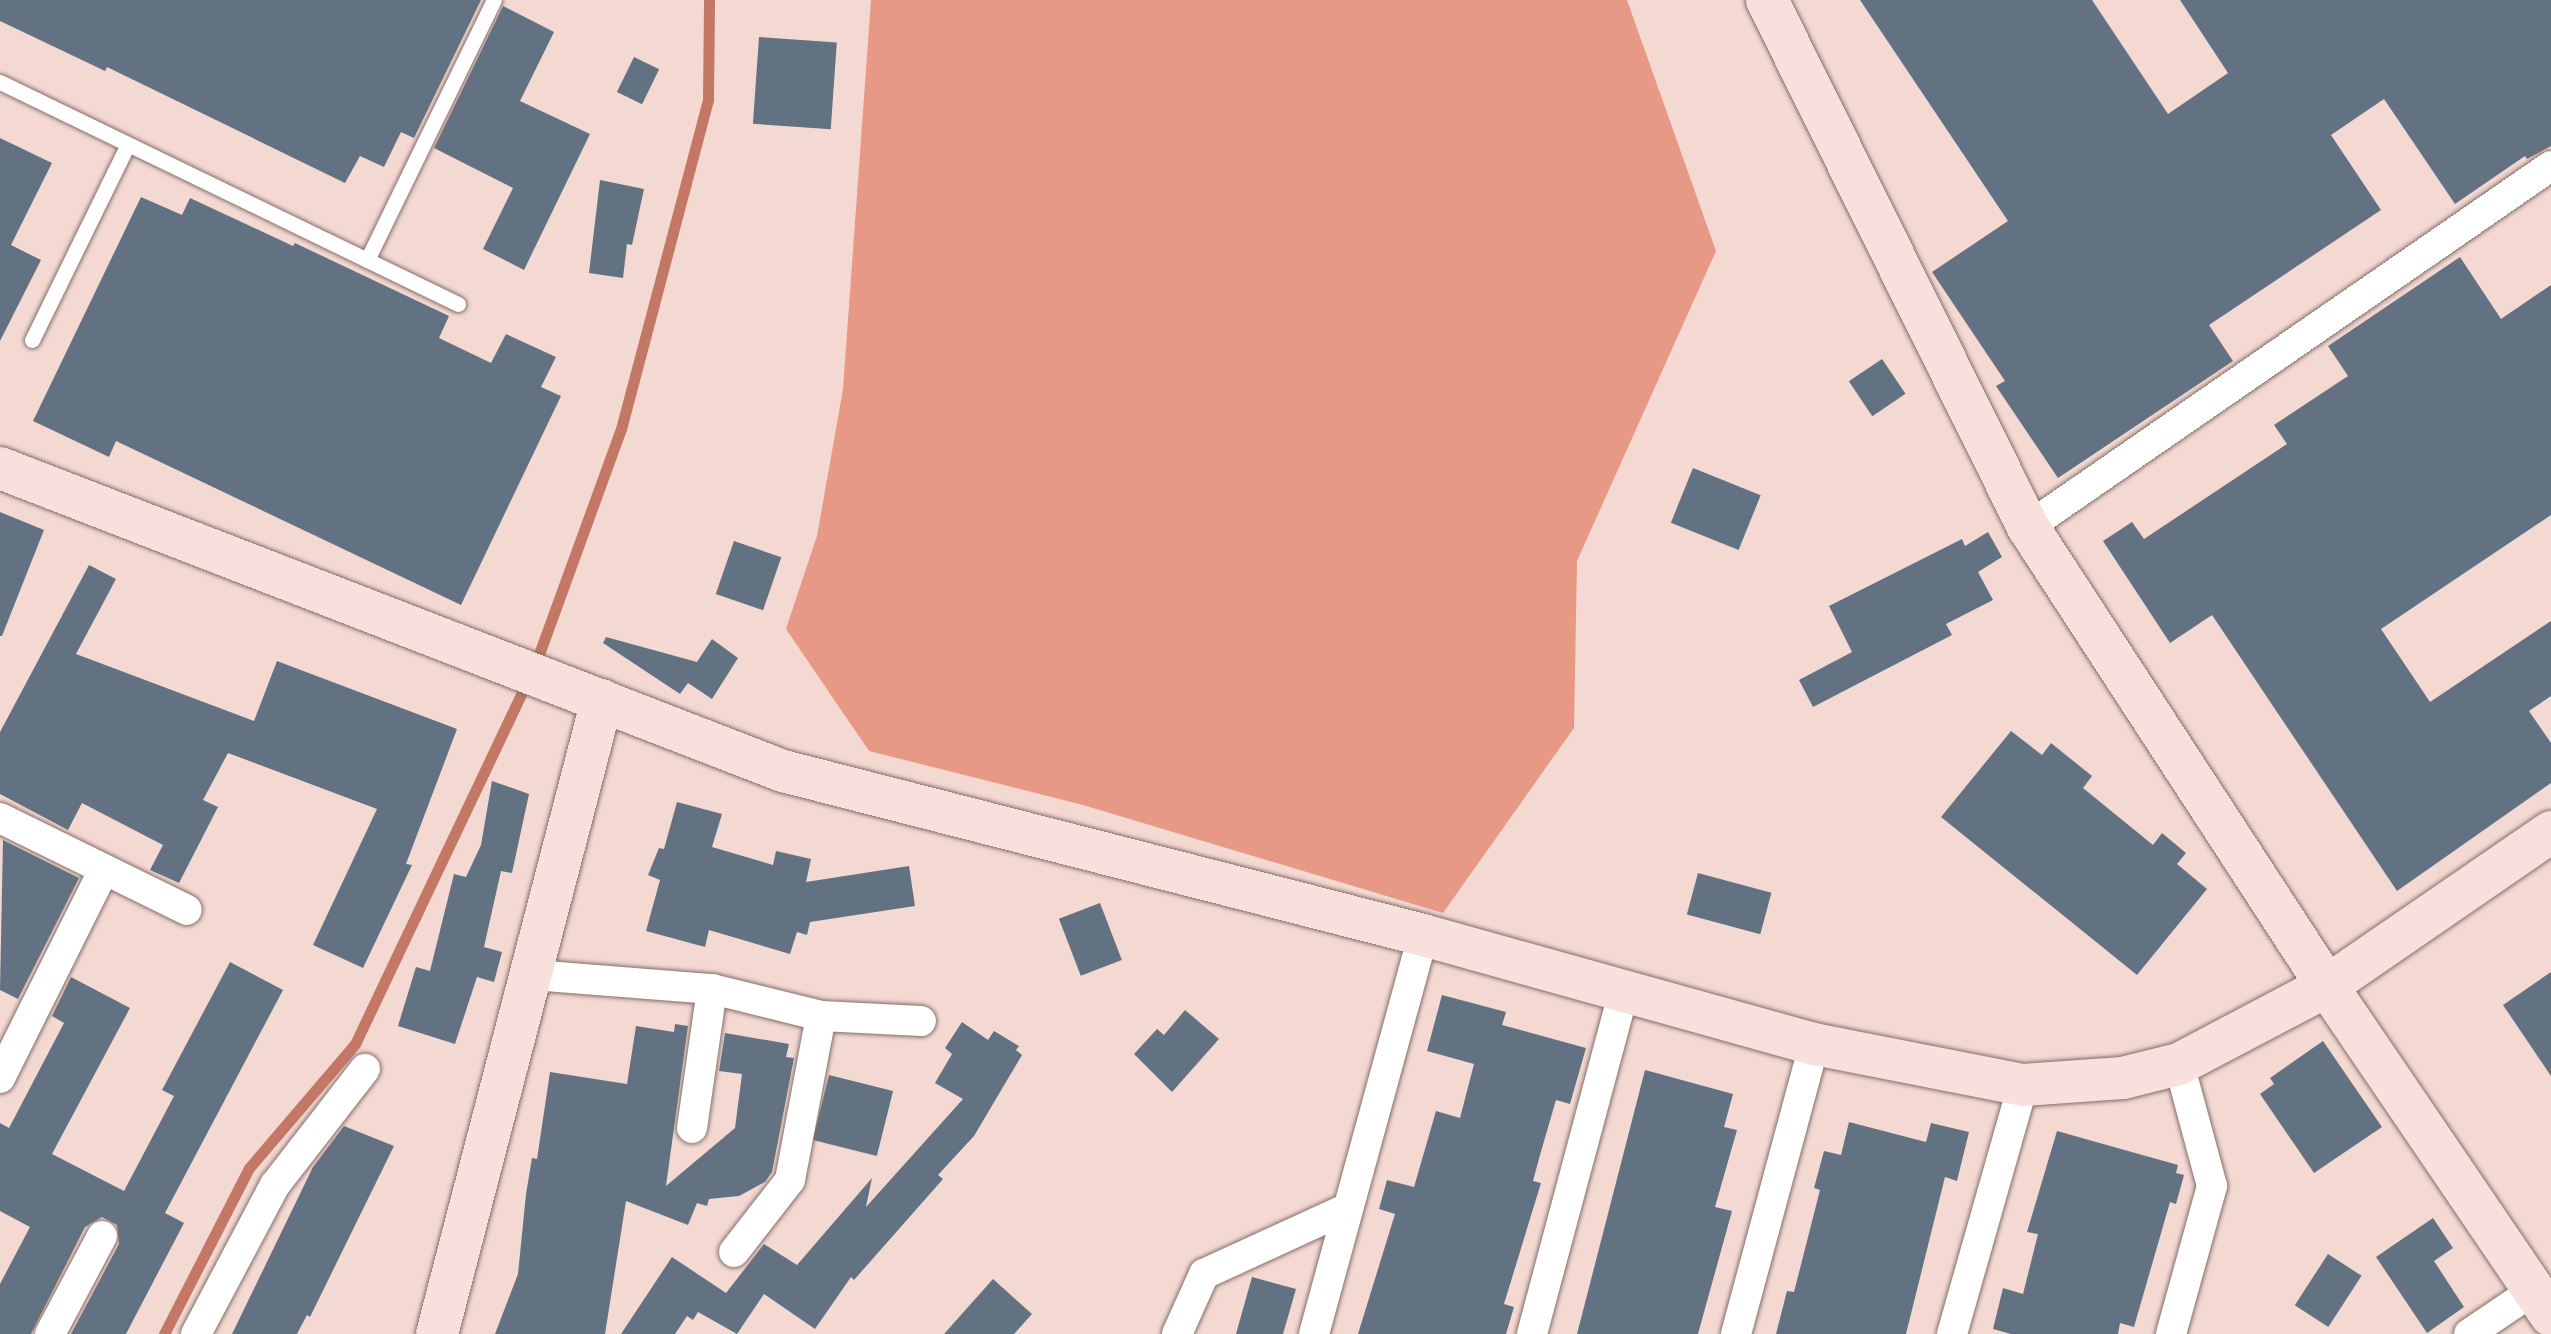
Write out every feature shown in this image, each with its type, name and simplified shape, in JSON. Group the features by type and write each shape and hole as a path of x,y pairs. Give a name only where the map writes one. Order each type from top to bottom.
{"street":[{"path":"1767,0 2028,527 2327,986 2542,1302 2469,1334"},
{"path":"2028,527 2551,166"},
{"path":"0,468 466,645 783,771 1423,936 1814,1044 2022,1085 2123,1078 2180,1064 2327,986 2551,832"},
{"path":"437,1334 602,700"},
{"path":"0,818 187,910"},
{"path":"0,1078 103,870"},
{"path":"1314,1334 1423,936"},
{"path":"533,975 712,989 821,1016 922,1021"},
{"path":"692,1128 712,989"},
{"path":"1532,1334 1624,990"},
{"path":"734,1252 790,1180 821,1016"},
{"path":"1736,1334 1814,1044"},
{"path":"2170,1334 2212,1186 2180,1064"},
{"path":"196,1334 275,1185 366,1069"},
{"path":"1952,1334 2022,1085"},
{"path":"1177,1334 1204,1274 1348,1208"},
{"path":"50,1334 102,1236"}],"lane":[{"path":"366,260 494,0"},
{"path":"0,82 458,304"},
{"path":"32,340 128,144"}],"shaded area":[{"path":"871,0 1627,0 1716,251 1577,561 1574,728 1443,913 1083,805 869,751 786,629 817,536 843,389"}],"building":[{"path":"0,0 481,0 414,138 401,132 384,167 360,156 345,183 107,67 105,71 0,21"},
{"path":"1860,0 2092,0 2168,114 2228,73 2180,0 2551,0 2551,146 2527,159 2525,156 2455,204 2384,99 2331,135 2381,210 2209,325 2233,361 2058,478 1996,386 2005,381 1932,272 2008,221"},
{"path":"503,6 554,32 520,101 590,134 524,270 483,249 513,188 434,148"},
{"path":"759,37 837,42 831,129 753,124"},
{"path":"634,57 659,69 642,104 617,92"},
{"path":"0,138 52,163 11,245 41,260 0,341"},
{"path":"600,180 644,189 632,245 627,244 623,278 589,273"},
{"path":"141,197 182,215 190,198 449,316 439,338 491,363 506,334 556,357 541,387 561,396 461,605 116,441 109,457 33,421"},
{"path":"2460,257 2501,319 2551,285 2551,515 2381,629 2430,702 2551,621 2551,696 2529,711 2551,743 2551,783 2397,891 2212,615 2170,643 2103,541 2132,522 2144,539 2287,444 2274,425 2348,376 2328,346"},
{"path":"1882,359 1905,394 1872,416 1849,381"},
{"path":"1693,468 1761,495 1739,550 1671,523"},
{"path":"0,512 44,530 2,636 0,636"},
{"path":"1988,532 2002,557 1978,572 1993,600 1946,624 1952,635 1813,707 1799,680 1852,652 1829,606 1962,539 1965,546"},
{"path":"734,541 781,557 763,610 716,594"},
{"path":"89,565 116,579 76,654 254,721 277,661 457,729 406,864 412,865 363,968 313,945 377,809 228,753 203,800 218,807 179,883 150,870 163,845 82,803 68,830 0,794 0,732"},
{"path":"606,637 697,662 712,639 738,658 712,699 688,683 680,694 603,643"},
{"path":"2011,731 2042,755 2051,743 2092,776 2083,788 2153,845 2162,833 2186,853 2177,864 2207,889 2137,975 1941,817"},
{"path":"492,781 529,794 512,873 501,871 484,947 502,952 494,982 477,977 455,1044 398,1026 416,967 430,971 454,874 466,877 481,845"},
{"path":"677,802 722,814 712,847 773,865 776,851 811,859 806,882 909,866 915,906 810,922 807,935 797,932 790,954 709,930 705,947 646,931 660,880 648,875 659,848 664,849"},
{"path":"3,840 79,878 18,999 0,990"},
{"path":"1698,873 1771,893 1760,934 1687,915"},
{"path":"1100,903 1122,960 1081,976 1059,919"},
{"path":"230,962 283,990 165,1213 184,1223 126,1334 71,1334 119,1244 117,1225 102,1217 85,1227 31,1334 0,1334 0,1284 30,1227 0,1211 0,1123 9,1128 64,1023 52,1016 71,977 130,1008 52,1154 124,1191 174,1096 162,1090"},
{"path":"2551,972 2551,1076 2503,1005"},
{"path":"1442,995 1506,1012 1502,1025 1586,1048 1570,1104 1556,1100 1540,1155 1533,1181 1541,1183 1504,1304 1514,1307 1506,1334 1358,1334 1395,1214 1379,1209 1387,1180 1414,1187 1436,1111 1460,1118 1474,1064 1427,1051"},
{"path":"1185,1010 1219,1039 1172,1092 1134,1054 1157,1029 1164,1035"},
{"path":"962,1022 988,1040 994,1031 1019,1046 1016,1050 1022,1055 974,1136 938,1175 943,1179 854,1280 851,1277 815,1329 764,1294 737,1334 698,1312 693,1320 687,1316 675,1334 621,1334 672,1257 726,1293 764,1244 797,1265 872,1178 866,1207 963,1099 935,1083 952,1054 945,1048"},
{"path":"675,1024 688,1026 666,1186 735,1128 742,1074 719,1071 725,1033 789,1044 786,1057 794,1058 772,1172 765,1182 739,1196 709,1199 707,1206 697,1203 688,1225 626,1201 605,1334 495,1334 518,1274 526,1194 532,1158 537,1159 550,1072 627,1084 636,1026 674,1032"},
{"path":"2323,1041 2382,1127 2314,1173 2260,1094 2274,1084 2270,1078"},
{"path":"1645,1070 1733,1094 1724,1127 1737,1130 1715,1207 1732,1211 1698,1334 1577,1334"},
{"path":"829,1075 893,1091 877,1156 813,1140"},
{"path":"1849,1122 1926,1142 1931,1123 1969,1132 1957,1181 1945,1177 1906,1334 1776,1334 1787,1291 1794,1292 1820,1190 1814,1188 1824,1151 1841,1155"},
{"path":"344,1126 394,1146 310,1317 307,1315 297,1334 232,1334 313,1167"},
{"path":"2057,1131 2178,1165 2176,1173 2184,1175 2176,1204 2170,1202 2134,1327 2120,1323 2118,1334 2011,1334 1993,1329 2003,1288 2023,1294 2038,1234 2027,1232"},
{"path":"2433,1218 2453,1248 2434,1261 2464,1307 2427,1333 2376,1257"},
{"path":"2328,1254 2362,1276 2328,1327 2295,1305"},
{"path":"1252,1277 1296,1289 1283,1334 1236,1334"},
{"path":"993,1279 1032,1314 1014,1334 944,1334"}],"waterway":[{"path":"535,665 621,429 708,99 709,0"},
{"path":"164,1334 249,1168 355,1044 527,682"}]}
